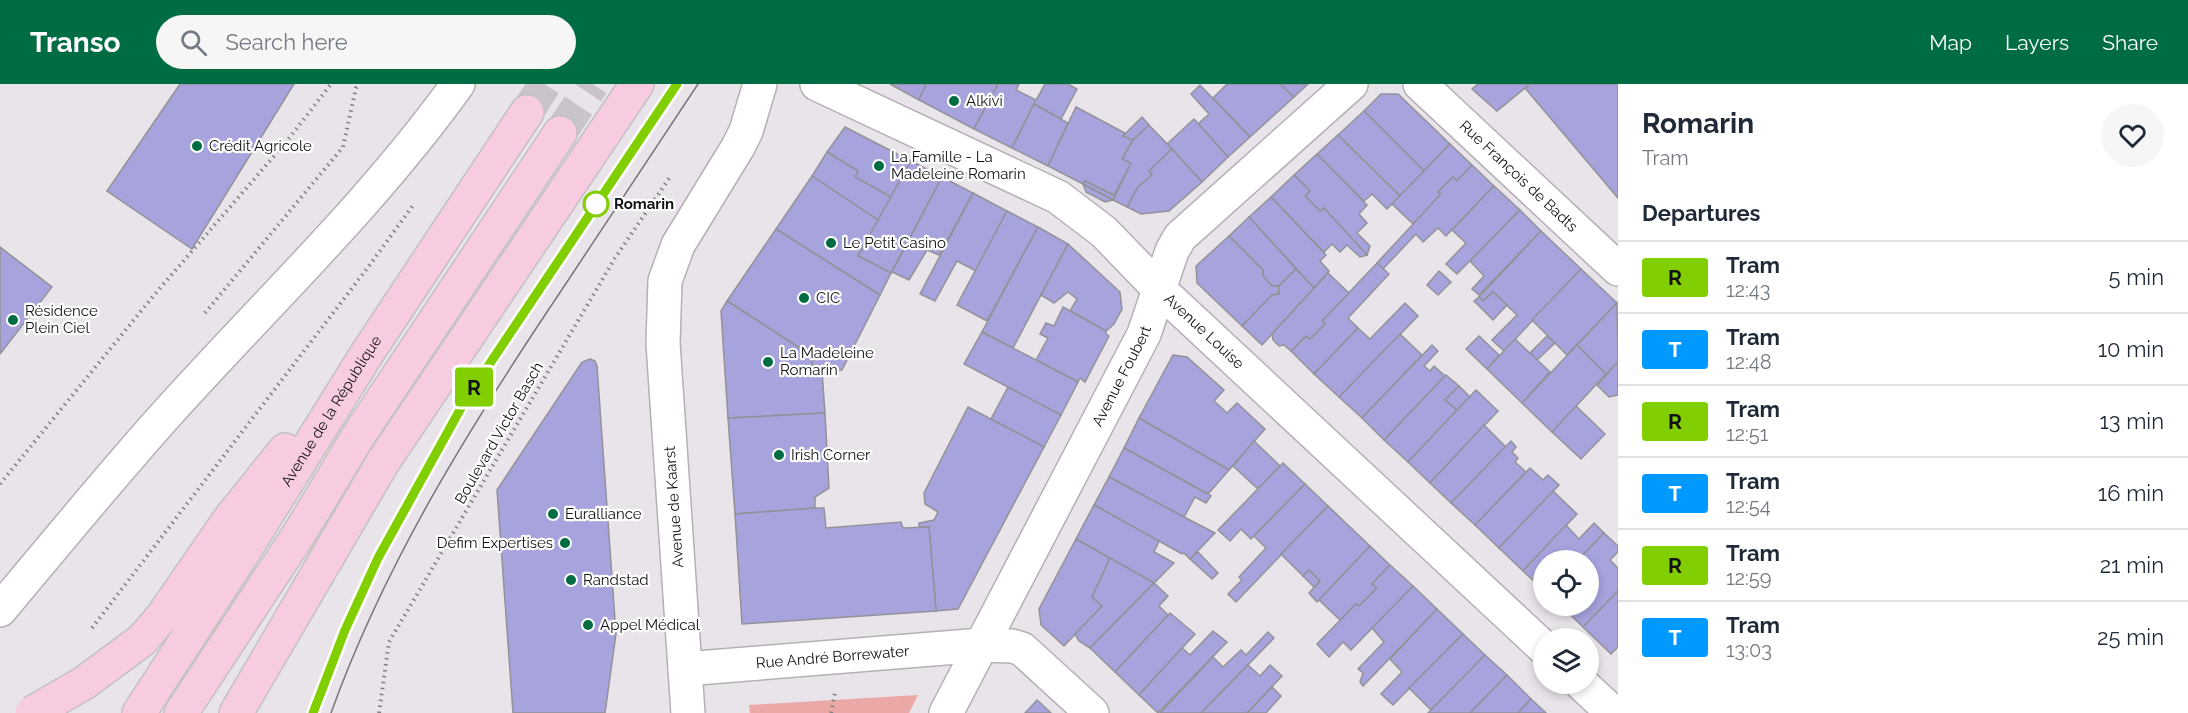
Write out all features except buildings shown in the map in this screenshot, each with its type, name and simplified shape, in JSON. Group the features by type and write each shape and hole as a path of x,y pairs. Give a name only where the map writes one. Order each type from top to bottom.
{"main road":[{"path":"236,713 389,452 637,84"},
{"name":"Avenue de la République","path":"139,713 239,559 366,355 527,112"},
{"path":"181,713 299,534 359,435 560,133"},
{"path":"32,713 84,683 142,640 162,617 251,491 366,355"},
{"path":"208,713 299,534"}],"street":[{"path":"0,610 155,427 381,182 458,84"},
{"name":"Avenue de Kaarst","path":"688,713 663,343 665,281 678,245 746,131 760,84"},
{"name":"Avenue Louise","path":"817,84 1058,197 1104,232 1160,290 1533,638"},
{"name":"Avenue Foubert","path":"946,713 1144,334 1172,251 1180,237 1351,84"},
{"name":"Rue François de Badts","path":"1420,84 1618,269"},
{"name":"Rue André Borrewater","path":"685,669 982,645 1012,646 1022,649 1092,713"},
{"path":"1593,694 1613,713"}],"path":[{"path":"0,484 155,294 287,141 331,84"},
{"path":"201,319 343,147 356,88 359,84"},
{"name":"Boulevard Victor Basch","path":"380,713 389,642 615,258 670,177"},
{"path":"88,634 415,203"}],"shaded area":[{"path":"918,695 909,713 750,713 749,705"}],"tunnel":[{"path":"527,112 545,84"},
{"path":"560,133 593,84"}],"tram line":[{"path":"313,713 343,634 378,557 475,385 677,84"},
{"name":"R","path":"313,713 345,630 378,558 466,399 677,84"},
{"path":"331,713 378,601 434,493 529,338 698,84"}],"place":[{"name":"Alkivi","path":"954,101"},
{"name":"Crédit Agricole","path":"197,146"},
{"name":"La Famille - La Madeleine Romarin","path":"879,166"},
{"name":"Romarin","path":"596,204"},
{"name":"Le Petit Casino","path":"831,243"},
{"name":"CIC","path":"804,298"},
{"name":"Résidence Plein Ciel","path":"13,320"},
{"name":"La Madeleine Romarin","path":"768,362"},
{"name":"Irish Corner","path":"779,455"},
{"name":"Euralliance","path":"553,514"},
{"name":"Defim Expertises","path":"565,543"},
{"name":"Randstad","path":"571,580"},
{"name":"Appel Médical","path":"588,625"}]}
